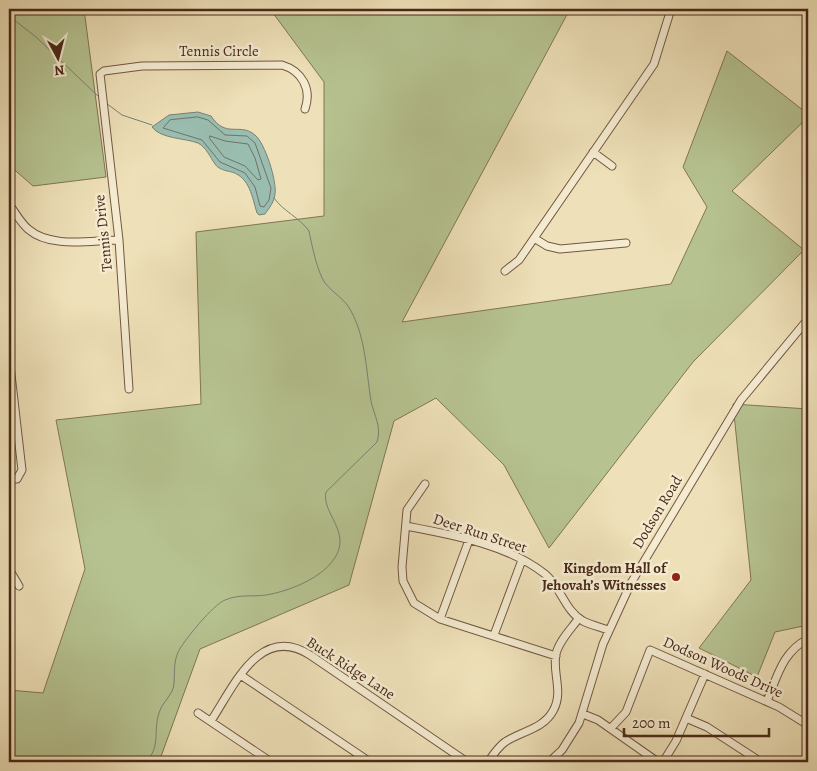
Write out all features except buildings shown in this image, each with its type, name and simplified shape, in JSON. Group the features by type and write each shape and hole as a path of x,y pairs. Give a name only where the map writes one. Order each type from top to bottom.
{"street":[{"path":"505,272 519,260 654,64 670,9"},
{"name":"Tennis Circle","path":"100,74 104,71 142,66 282,65 295,70 304,81 308,96 305,109"},
{"name":"Tennis Drive","path":"100,74 119,240 129,389"},
{"path":"593,152 612,166"},
{"path":"9,204 30,230 46,238 59,241 119,240"},
{"path":"534,238 547,246 560,249 626,243"},
{"name":"Dodson Road","path":"549,762 574,733 582,714 608,630 631,584 732,414 756,380 808,319"},
{"path":"9,357 22,470 17,480 9,479"},
{"path":"425,484 407,510 402,567 407,592 414,603 440,619 556,656"},
{"name":"Deer Run Street","path":"406,526 438,531 469,540 522,560 555,583 572,612 578,618"},
{"path":"440,619 469,540"},
{"path":"494,635 522,560"},
{"path":"9,569 19,586"},
{"path":"488,762 506,742 541,724 554,710 558,692 556,656 558,648 578,618 608,630"},
{"path":"767,701 786,657 795,646 808,639"},
{"name":"Buck Ridge Lane","path":"211,721 256,656 266,649 282,646 300,649 467,762"},
{"name":"Dodson Woods Drive","path":"611,728 626,712 650,650 767,701 808,725"},
{"path":"663,762 686,718 705,674"},
{"path":"242,676 370,762"},
{"path":"198,713 271,762"},
{"path":"582,714 598,720 611,728 620,737 658,762"},
{"path":"686,718 706,727 761,762"}],"green space":[{"path":"9,9 84,9 106,177 33,186 9,165"},
{"path":"270,9 570,9 402,322 671,284 707,207 683,167 727,51 808,114 808,117 732,191 804,250 693,362 549,548 504,465 436,398 394,421 349,585 200,649 159,762 9,762 9,690 43,693 85,569 56,420 201,404 196,232 324,216 324,82"},
{"path":"733,404 808,409 808,625 775,632 757,677 699,648 751,580"}],"water":[{"path":"198,112 211,116 222,127 249,131 259,139 270,163 275,188 274,200 265,214 259,215 257,213 247,183 238,175 218,167 201,145 193,141 161,134 152,127 169,115"}],"waterway":[{"path":"9,16 36,37 99,97"},
{"path":"106,103 122,115 152,125"},
{"path":"146,762 154,751 159,713 173,687 178,651 207,614 225,600 240,596 266,595 287,590 309,580 328,567 335,558 340,541 339,533 327,506 326,492 377,442 379,431 371,401 363,344 356,322 348,307 328,287 322,278 309,231 274,198"}],"place":[{"name":"Kingdom Hall of Jehovah’s Witnesses","path":"676,577"}]}
